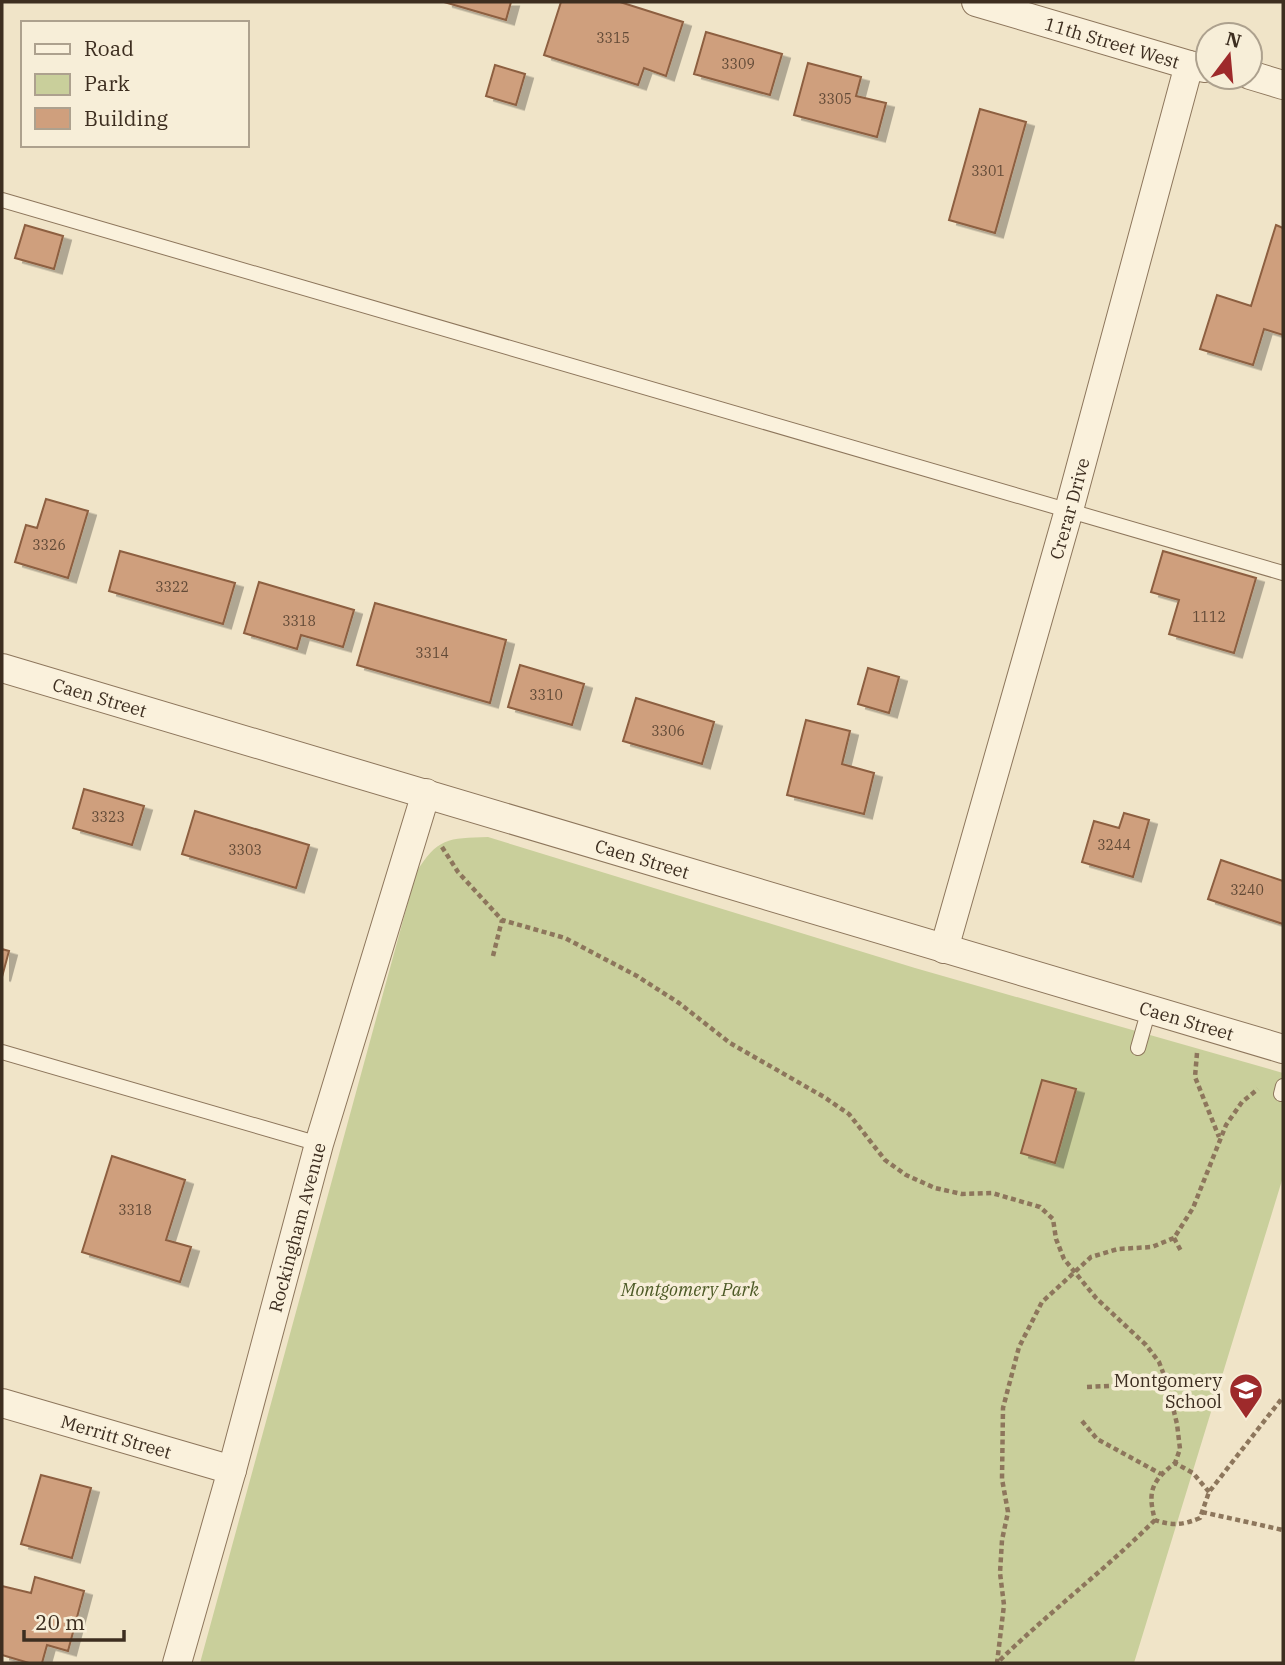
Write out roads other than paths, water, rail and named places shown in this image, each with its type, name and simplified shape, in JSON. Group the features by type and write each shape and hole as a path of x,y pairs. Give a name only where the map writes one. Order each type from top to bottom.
{"street":[{"name":"11th Street West","path":"976,2 1194,65"},
{"path":"1264,79 1283,85"},
{"name":"Crerar Drive","path":"944,949 1194,80"},
{"name":"Caen Street","path":"2,668 1278,1048"},
{"name":"Rockingham Avenue","path":"177,1663 320,1144 426,793"},
{"name":"Merritt Street","path":"2,1403 232,1470"}],"lane":[{"path":"2,200 1283,573"},
{"path":"1138,1048 1149,1009"},
{"path":"2,1052 320,1144"}],"place":[{"name":"Montgomery School","path":"1246,1420"}],"park label":[{"name":"Montgomery Park","path":"690,1289"}]}
